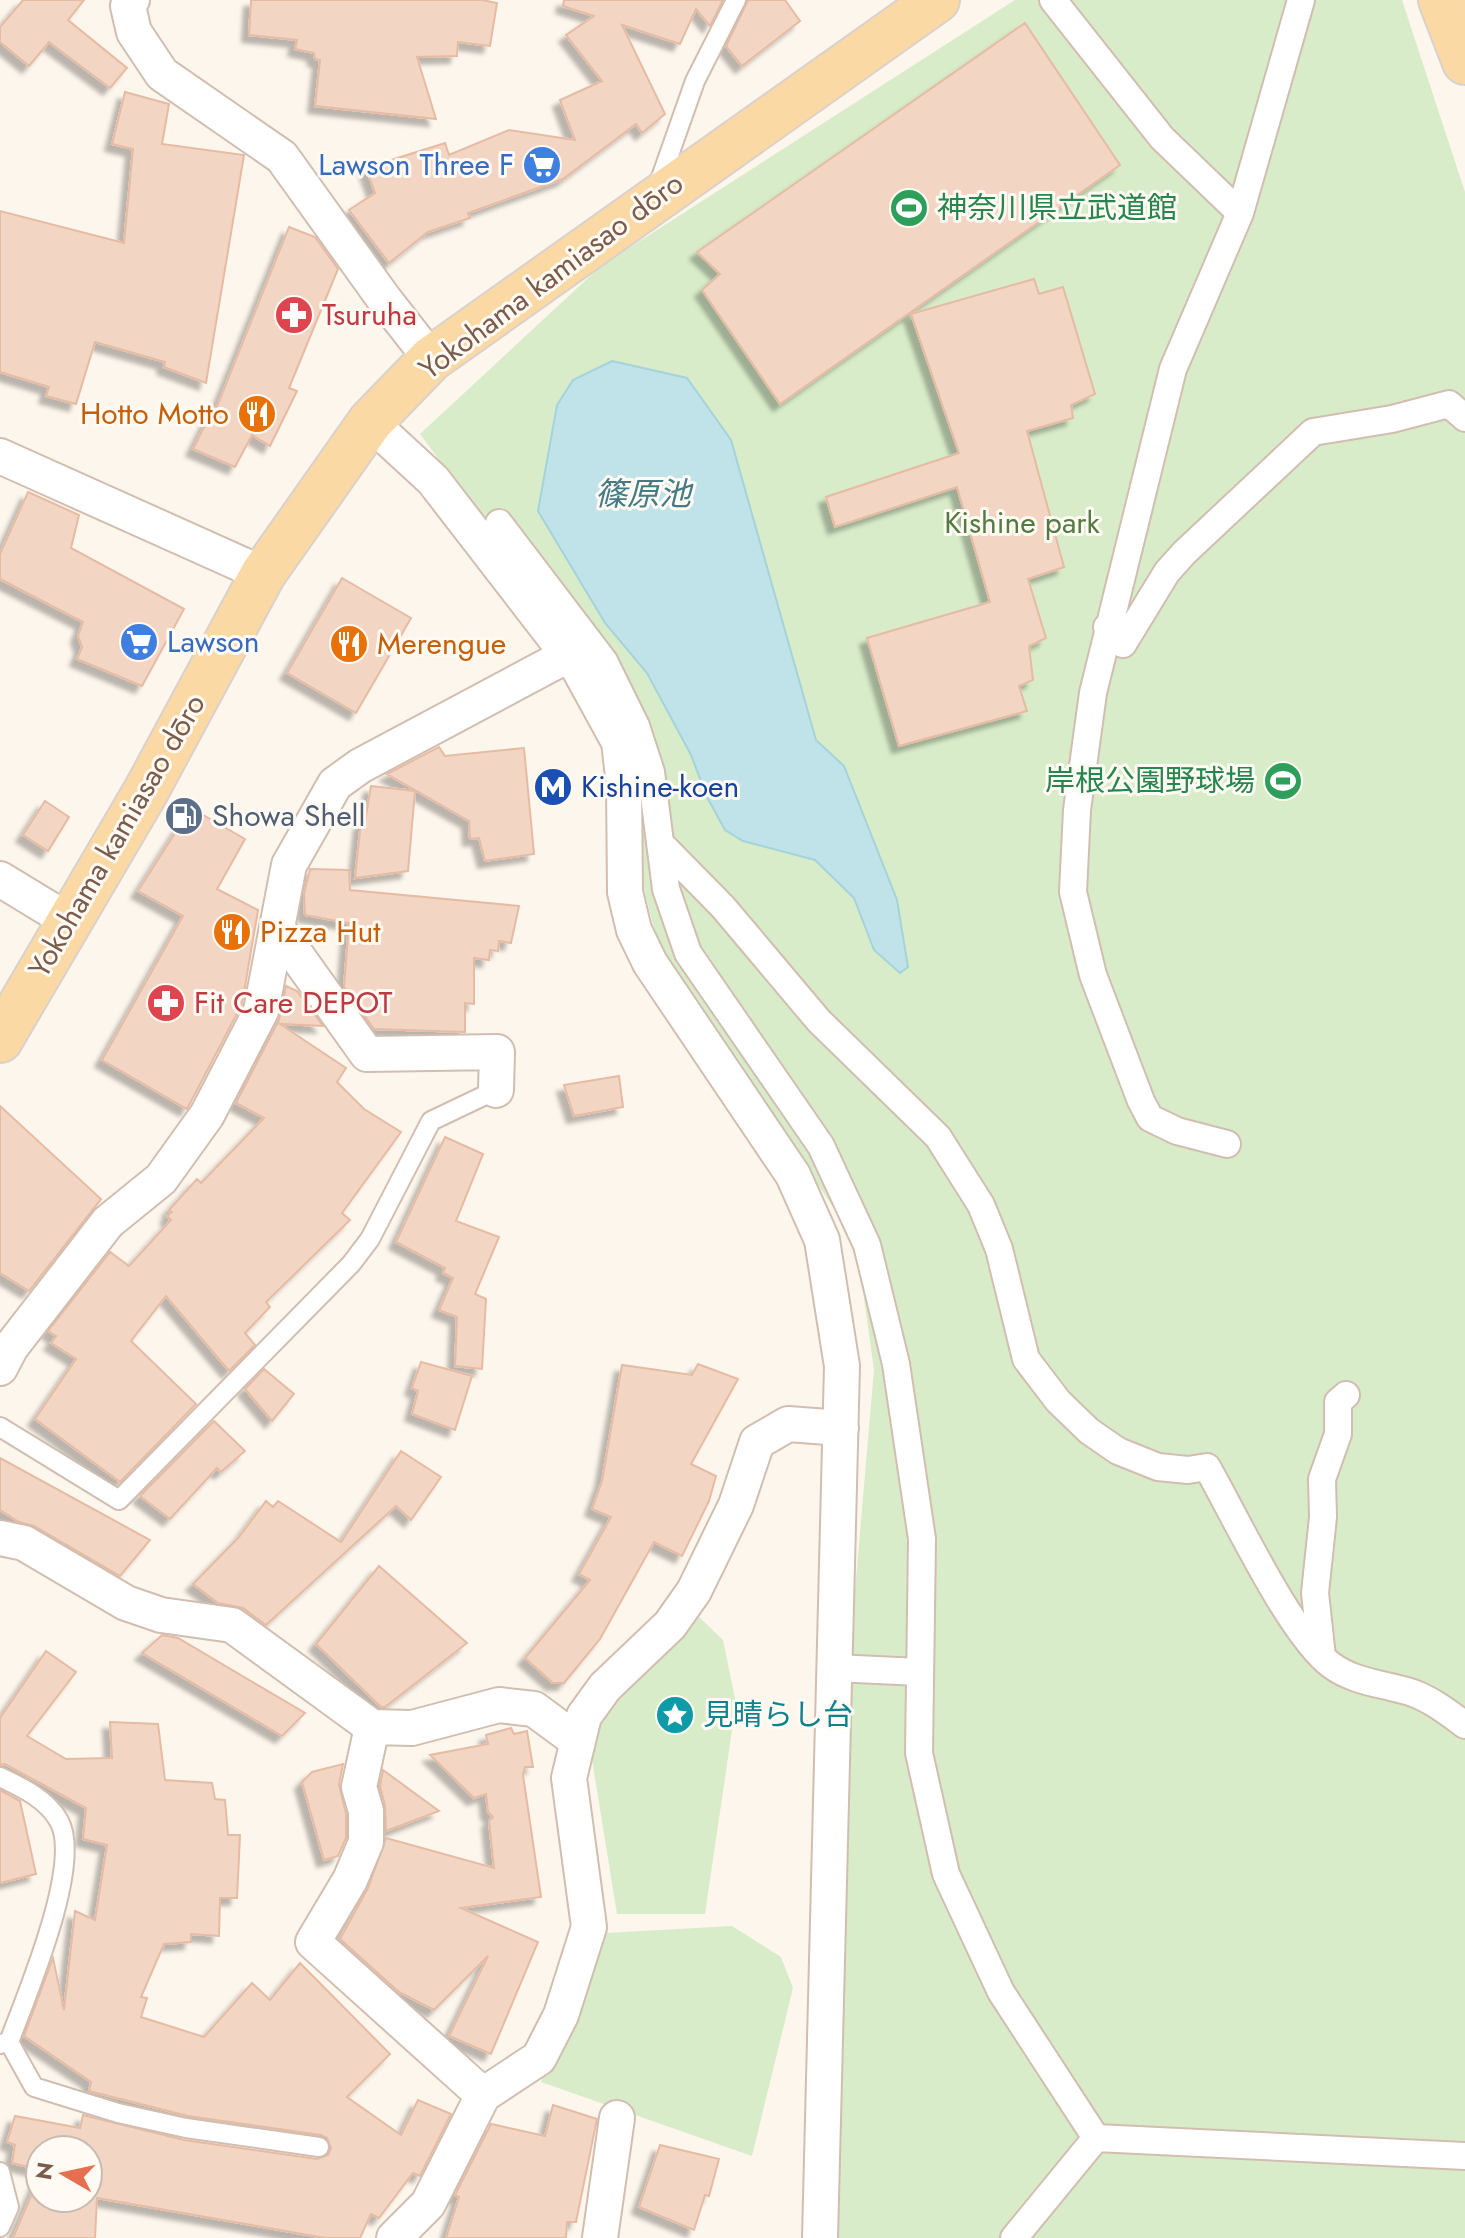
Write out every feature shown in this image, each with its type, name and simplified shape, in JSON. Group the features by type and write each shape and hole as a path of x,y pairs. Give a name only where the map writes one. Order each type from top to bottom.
{"main road":[{"name":"Yokohama kamiasao dōro","path":"0,1040 146,791 263,574 370,422 431,359 937,0"},
{"path":"1441,0 1465,62"}],"street":[{"path":"1053,0 1162,138 1240,213"},
{"path":"1227,1144 1177,1131 1150,1118 1093,975 1073,892 1077,810 1093,693 1107,627 1173,369 1240,213 1301,0"},
{"path":"126,2 134,32 162,74 282,157 431,359"},
{"path":"1107,627 1123,644 1167,572 1184,553 1313,432 1392,419 1449,404 1465,418"},
{"path":"370,422 433,480 568,655 619,742 624,785 623,862 634,930 650,963 793,1175 820,1233 842,1366 820,2238"},
{"path":"0,456 263,574"},
{"path":"499,523 604,661 636,726 647,760 666,889 688,953 821,1146 867,1245 896,1364 922,1539 919,1753 946,1874 1001,1992 1096,2138"},
{"path":"0,1368 11,1347 108,1222 161,1179 207,1115 261,1011 289,865 335,784 360,766 568,655"},
{"path":"660,843 723,907 819,1021 938,1137 981,1205 999,1249 1026,1359 1058,1401 1089,1431 1118,1451 1158,1467 1188,1470 1207,1467 1277,1593 1322,1657 1351,1676 1413,1694 1465,1725"},
{"path":"0,879 69,921"},
{"path":"277,928 367,1054 497,1052 496,1090"},
{"path":"1322,1657 1315,1593 1323,1517 1322,1479 1338,1434 1338,1402 1346,1395"},
{"path":"394,2238 428,2204 483,2095 539,2058 561,2015 589,1927 569,1778 584,1716 605,1687 670,1625 694,1591 736,1505 757,1442 788,1424 841,1428"},
{"path":"0,1538 24,1543 126,1603 161,1615 232,1625 372,1727 412,1728 499,1705 534,1709 576,1740"},
{"path":"835,1668 919,1672"},
{"path":"372,1727 359,1787 366,1811 366,1842 350,1880 313,1942 483,2095"},
{"path":"600,2238 617,2118"},
{"path":"1096,2138 1465,2156"},
{"path":"1014,2238 1096,2138"}],"lane":[{"path":"653,199 695,81 736,0"},
{"path":"0,1427 119,1500 351,1264 370,1239 431,1121 496,1090"},
{"path":"0,1777 30,1791 59,1822 64,1852 52,1928 4,2043 34,2087 118,2113 186,2128 319,2147"},
{"path":"0,2172 9,2207 0,2227"}],"green space":[{"name":"Kishine park","path":"1015,0 1402,0 1465,192 1465,2238 832,2238 848,1671 874,1370 856,1242 658,944 644,889 641,780 597,673 420,434 601,266"},
{"path":"698,1616 723,1640 736,1703 705,1914 617,1914 589,1741 608,1708"},
{"path":"732,1926 781,1957 793,1988 752,2156 541,2082 606,1933"}],"water":[{"name":"篠原池","path":"612,361 687,378 731,440 816,740 844,766 897,900 908,967 900,973 874,950 854,898 815,860 743,841 725,830 707,797 691,755 647,673 605,623 538,511 557,405 573,380"}],"building":[{"path":"23,0 84,0 68,20 127,68 110,88 49,42 29,66 0,42 0,27"},
{"path":"251,0 482,0 497,3 490,46 458,42 457,56 417,57 436,119 315,106 320,60 315,59 314,53 295,49 297,40 249,35"},
{"path":"564,0 723,0 710,26 696,9 680,44 622,25 665,114 642,133 636,124 563,179 468,213 470,218 428,232 389,263 349,210 375,193 366,168 445,143 449,155 509,130 575,140 560,100 602,81 566,35 594,16 563,6"},
{"path":"748,0 785,0 800,21 742,66 726,46"},
{"name":"神奈川県立武道館","path":"1025,23 1120,165 780,404 702,290 720,274 697,252"},
{"path":"125,92 169,104 162,144 244,155 206,383 164,367 165,362 95,342 76,404 46,396 49,387 0,372 0,211 124,243 133,149 112,144"},
{"path":"289,227 315,237 338,269 289,388 297,391 270,446 252,435 235,467 193,449 211,413 214,414"},
{"path":"1034,279 1039,294 1063,287 1095,394 1071,405 1073,418 1027,431 1064,567 1028,579 1046,638 1029,646 1033,680 1019,686 1027,711 899,746 867,638 990,602 957,487 835,527 826,497 959,453 911,314"},
{"path":"28,492 79,515 71,548 184,609 142,686 77,659 82,647 78,636 83,622 0,579 0,554"},
{"path":"342,578 411,618 356,713 287,673"},
{"path":"439,747 445,756 524,748 534,854 485,861 479,838 470,839 469,821 387,774"},
{"path":"371,786 415,791 408,871 355,878 361,822 365,822"},
{"path":"45,801 69,817 48,851 23,835"},
{"path":"191,808 245,839 217,889 258,910 242,1004 187,1109 102,1060 183,916 138,891"},
{"path":"310,869 349,870 350,890 519,906 511,943 499,941 498,951 490,950 489,960 474,958 474,1004 465,1003 465,1032 374,1029 344,987 349,923 305,915 304,894"},
{"path":"286,986 297,991 323,1026 280,1024 346,1068 337,1082 364,1109 401,1132 342,1213 350,1220 266,1302 270,1307 245,1333 255,1345 229,1371 166,1296 131,1341 196,1404 120,1482 35,1419 76,1359 51,1343 56,1336 48,1331 110,1252 129,1266 171,1220 167,1216 172,1212 169,1210 197,1179 201,1183 264,1118 236,1103 279,1020"},
{"path":"619,1076 623,1107 574,1116 564,1085"},
{"path":"0,1106 101,1199 29,1291 0,1273"},
{"path":"445,1137 483,1154 456,1221 499,1237 475,1294 486,1299 482,1369 455,1366 457,1317 439,1310 453,1278 443,1273 445,1268 396,1242"},
{"path":"421,1362 472,1376 455,1430 412,1414 418,1391 412,1388"},
{"path":"698,1364 738,1379 691,1464 716,1476 709,1501 682,1556 654,1542 600,1639 564,1683 553,1683 525,1658 590,1580 579,1574 611,1517 592,1509 602,1481 622,1365 692,1375"},
{"path":"264,1369 294,1394 272,1421 245,1389"},
{"path":"214,1421 245,1451 221,1472 217,1468 170,1519 140,1496"},
{"path":"401,1451 441,1477 411,1520 396,1506 266,1625 243,1608 218,1603 193,1584 239,1537 266,1501 273,1507 278,1501 341,1542"},
{"path":"0,1458 150,1540 120,1576 34,1526 19,1522 0,1510"},
{"path":"379,1566 467,1643 385,1707 381,1707 316,1644"},
{"path":"162,1635 178,1638 305,1713 282,1736 142,1653"},
{"path":"46,1651 76,1672 27,1736 66,1759 112,1758 110,1722 158,1724 165,1780 212,1783 215,1799 225,1800 228,1835 240,1835 237,1898 220,1898 219,1936 191,1934 191,1942 164,1944 141,1997 147,1998 141,2017 204,2037 252,1983 270,2000 300,1963 390,2054 347,2097 401,2135 418,2100 451,2114 420,2176 413,2173 379,2218 371,2214 360,2238 325,2238 104,2199 104,2134 24,2134 24,2166 12,2163 15,2145 7,2142 15,2116 80,2128 83,2115 184,2140 317,2159 328,2155 331,2148 327,2138 321,2135 188,2116 89,2091 91,2082 24,2036 53,1958 64,2010 75,1911 95,1920 107,1845 83,1839 86,1808 5,1764 0,1765 0,1718"},
{"path":"511,1728 514,1734 527,1731 533,1767 525,1767 523,1775 541,1897 461,1908 538,1942 491,2054 449,2036 488,1956 434,2010 399,1992 340,1939 368,1888 386,1838 494,1868 489,1821 493,1817 488,1812 486,1794 474,1798 430,1755 488,1744 486,1735"},
{"path":"343,1764 339,1784 346,1814 346,1838 338,1856 324,1860 302,1782 312,1772"},
{"path":"383,1770 439,1811 386,1831 380,1786"},
{"path":"0,1790 20,1801 36,1874 0,1883"},
{"path":"553,2105 597,2119 576,2222 567,2222 566,2238 446,2238 459,2197 455,2195 491,2124 545,2136"},
{"path":"660,2145 719,2159 709,2196 705,2195 694,2230 639,2207"},
{"path":"24,2212 96,2214 95,2238 13,2238"}],"place":[{"name":"Lawson Three F","path":"542,165"},
{"name":"神奈川県立武道館","path":"909,208"},
{"name":"Tsuruha","path":"294,315"},
{"name":"Hotto Motto","path":"257,414"},
{"name":"Lawson","path":"139,642"},
{"name":"Merengue","path":"349,644"},
{"name":"岸根公園野球場","path":"1283,781"},
{"name":"Kishine-koen","path":"553,787"},
{"name":"Showa Shell","path":"184,816"},
{"name":"Pizza Hut","path":"232,932"},
{"name":"Fit Care DEPOT","path":"166,1003"},
{"name":"見晴らし台","path":"675,1715"}]}
